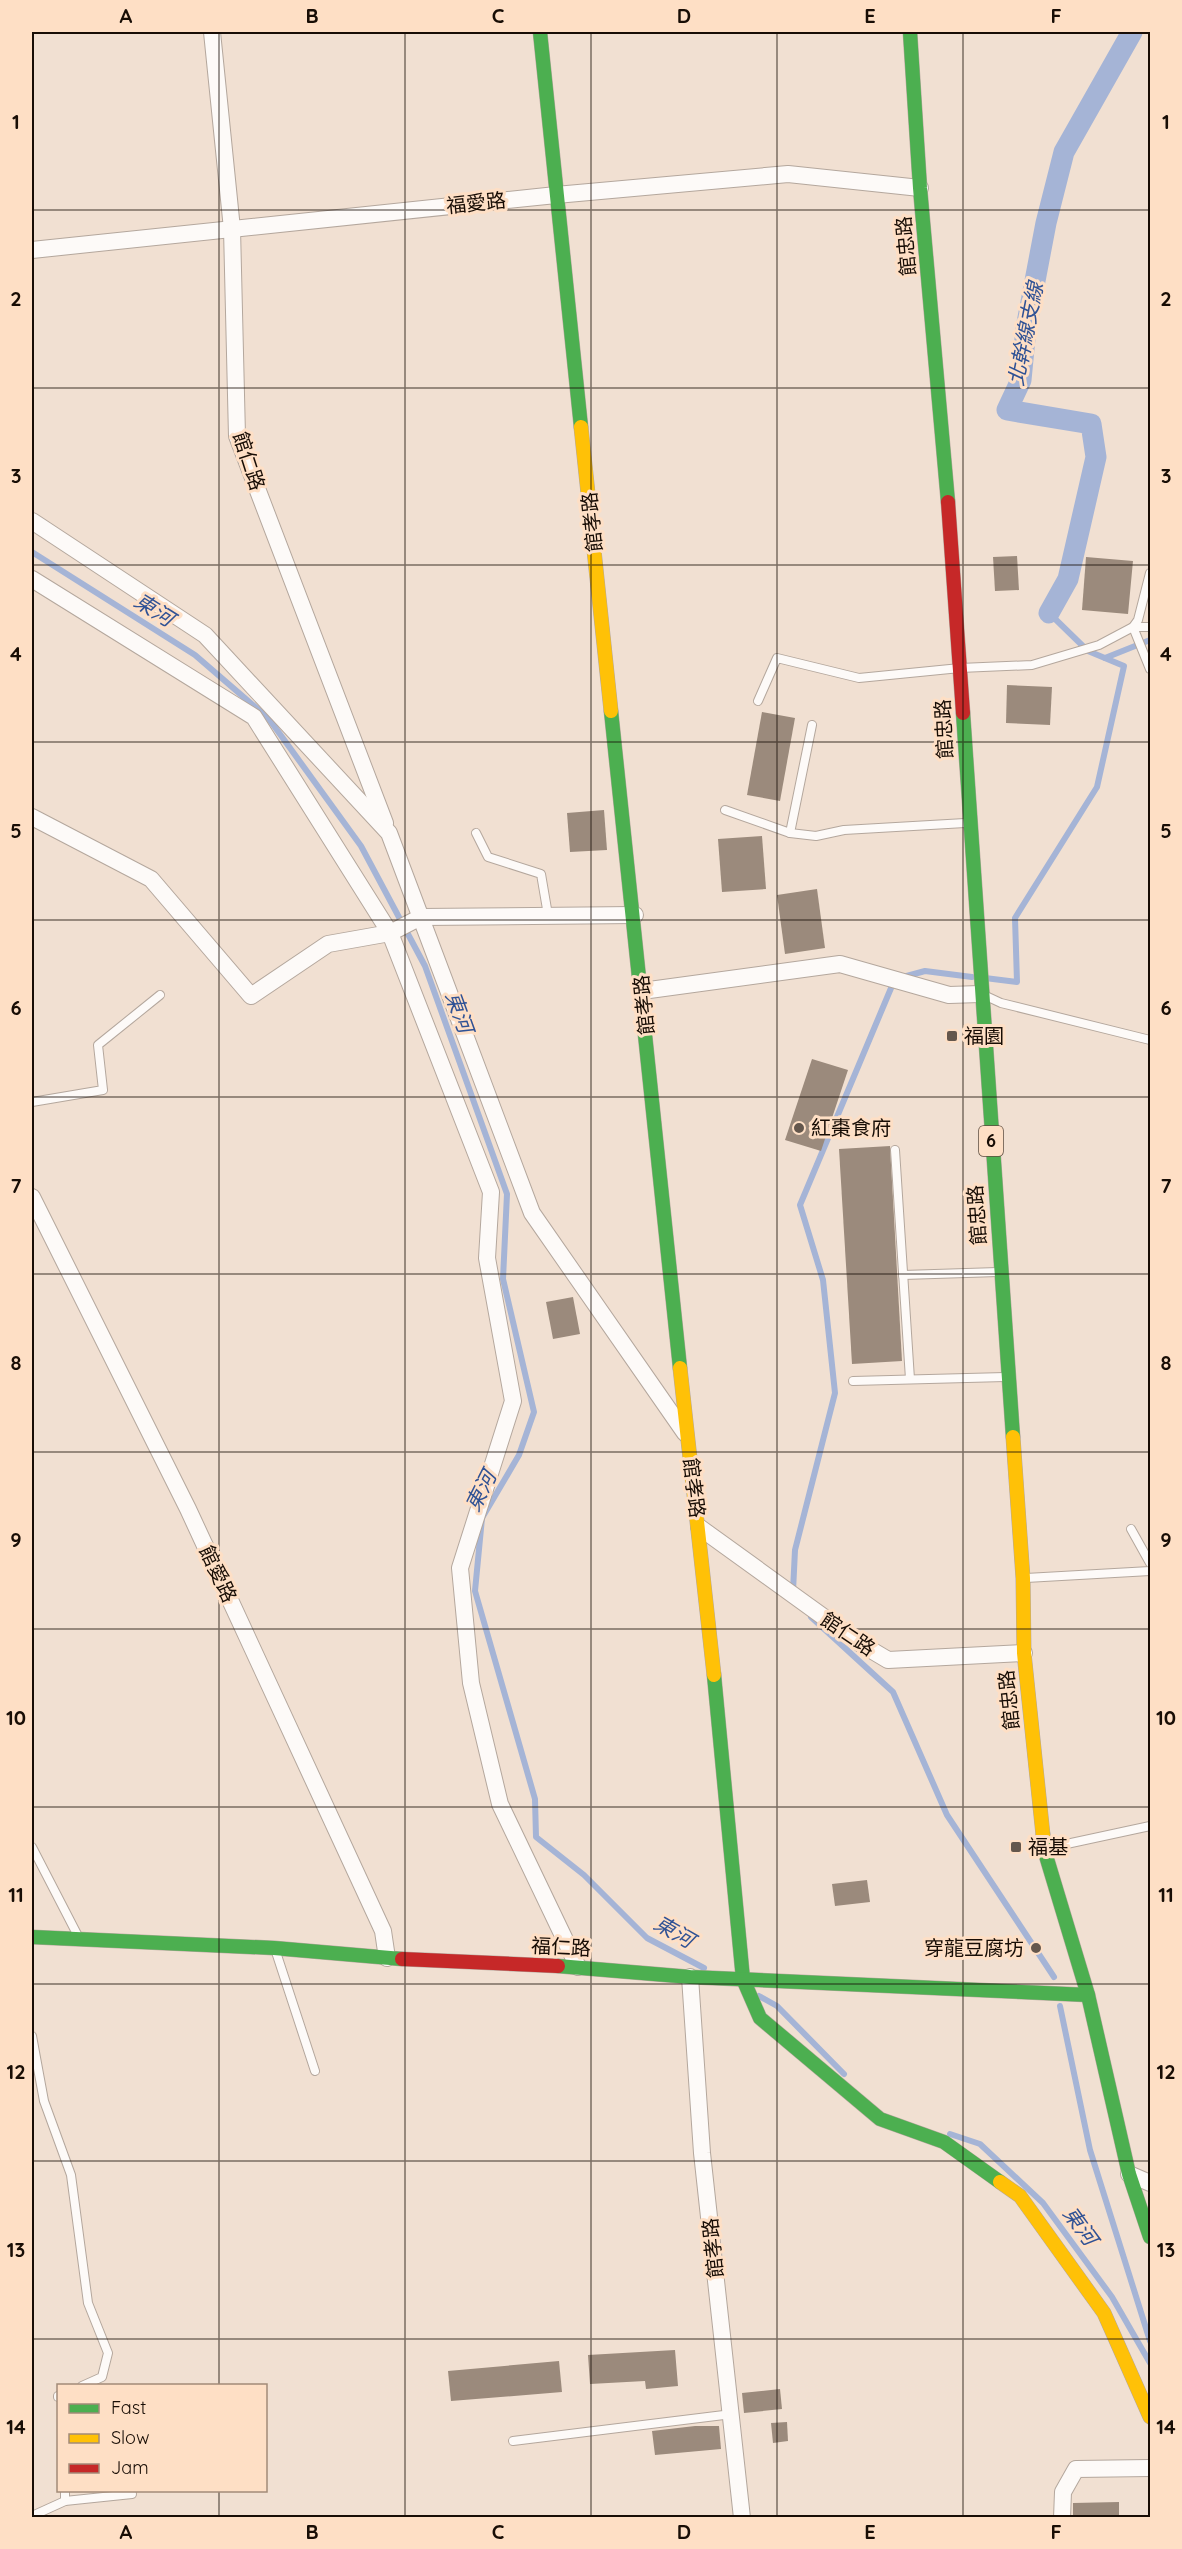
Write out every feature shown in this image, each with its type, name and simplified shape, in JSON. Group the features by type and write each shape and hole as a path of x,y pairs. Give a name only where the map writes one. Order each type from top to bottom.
{"street":[{"name":"館仁路","path":"212,32 232,229 237,436 532,1213 687,1436"},
{"name":"館孝路","path":"540,32 635,915 687,1436 699,1527 743,1979 760,2018 880,2119 944,2142 1020,2196 1104,2313 1150,2417"},
{"name":"館忠路","path":"910,32 920,188 954,571 980,994 1023,1578 1024,1653 1044,1849 1088,1995 1129,2174 1150,2238"},
{"name":"福愛路","path":"32,250 556,195 788,174 920,188"},
{"path":"32,521 205,635 389,833"},
{"path":"32,579 254,717 390,933 491,1192 487,1258 513,1401 460,1568 471,1683 500,1804 578,1967"},
{"path":"32,817 151,879 251,996 328,944 390,933 421,916 635,915"},
{"path":"642,991 840,963 949,995 980,994"},
{"name":"館愛路","path":"32,1197 188,1509 383,1931 387,1958"},
{"name":"館仁路","path":"699,1527 861,1644 888,1660 1024,1653"},
{"name":"福仁路","path":"32,1937 274,1948 387,1958 578,1967 690,1977 1088,1995"},
{"name":"館孝路","path":"690,1977 702,2153 742,2517"},
{"path":"1129,2174 1150,2183"},
{"path":"1062,2517 1064,2492 1076,2469 1150,2468"}],"lane":[{"path":"1133,627 1138,620 1150,573"},
{"path":"1133,627 1150,669"},
{"path":"758,700 777,658 859,678 960,668 1032,666 1098,645 1133,627 1150,627"},
{"path":"790,833 812,725"},
{"path":"724,810 790,833 816,836 844,830 969,822"},
{"path":"476,833 488,857 541,874 548,915"},
{"path":"980,994 1001,1003 1150,1040"},
{"path":"32,1102 103,1090 98,1045 160,995"},
{"path":"895,1150 910,1379"},
{"path":"903,1275 1000,1272"},
{"path":"853,1381 1008,1377"},
{"path":"1131,1529 1150,1563"},
{"path":"1023,1578 1150,1571"},
{"path":"1044,1849 1150,1826"},
{"path":"32,1847 79,1939"},
{"path":"274,1948 315,2071"},
{"path":"32,2036 44,2101 71,2175 88,2303 108,2353 102,2377 84,2384"},
{"path":"513,2441 732,2414"},
{"path":"65,2492 66,2501"},
{"path":"32,2516 66,2501 132,2494"}],"building":[{"path":"1017,556 1019,590 995,591 993,557"},
{"path":"1086,557 1133,561 1128,614 1082,610"},
{"path":"1007,685 1052,687 1050,725 1006,723"},
{"path":"762,712 795,718 780,801 747,795"},
{"path":"604,810 607,850 570,852 567,813"},
{"path":"762,836 766,889 722,892 718,839"},
{"path":"817,889 825,948 785,954 777,895"},
{"path":"812,1059 848,1070 821,1151 785,1140"},
{"path":"890,1146 902,1361 852,1364 839,1149"},
{"path":"573,1297 580,1334 553,1339 546,1302"},
{"path":"867,1880 870,1902 835,1906 832,1884"},
{"path":"675,2350 678,2386 646,2389 645,2381 590,2384 588,2355"},
{"path":"559,2361 562,2392 451,2401 448,2371"},
{"path":"780,2389 782,2409 744,2413 742,2393"},
{"path":"787,2422 788,2441 773,2443 771,2423"},
{"path":"719,2426 721,2449 655,2455 652,2431"},
{"path":"1119,2502 1119,2517 1073,2517 1073,2503"}],"waterway":[{"name":"北幹線支線","path":"1049,613 1068,579 1096,457 1091,424 1007,410 1021,380 1026,328 1046,223 1064,152 1132,32"},
{"name":"東河","path":"32,552 195,655 269,719 361,846 425,966 507,1194 503,1279 534,1412 519,1455 482,1518 475,1591 535,1799 536,1837 584,1875 647,1938 704,1968"},
{"path":"985,978 1017,982 1015,918 1097,787 1124,666 1088,651 1049,613"},
{"path":"1105,658 1150,640"},
{"path":"903,977 925,971 972,977"},
{"path":"793,1591 795,1550 835,1393 823,1280 800,1205 894,981"},
{"path":"811,1617 893,1692 947,1815 1054,1977"},
{"name":"東河","path":"759,1996 777,2006 844,2074"},
{"path":"1060,2006 1090,2150 1150,2341"},
{"name":"東河","path":"950,2134 980,2144 1043,2203 1112,2297 1150,2363"}],"traffic: fast":[{"path":"540,32 581,427"},
{"path":"910,32 920,188 948,502"},
{"path":"611,711 680,1368"},
{"path":"963,713 1013,1437"},
{"path":"714,1675 743,1979 760,2018 880,2119 944,2142 1000,2182"},
{"path":"1043,1835 1044,1849 1088,1995 1129,2174 1150,2237"},
{"path":"32,1937 274,1948 402,1959"},
{"path":"558,1966 690,1977 1088,1995"}],"traffic: slow":[{"path":"581,427 611,711"},
{"path":"680,1368 714,1675"},
{"path":"1013,1437 1023,1578 1024,1653 1043,1835"},
{"path":"1000,2182 1020,2196 1104,2313 1150,2417"}],"traffic: jam":[{"path":"948,502 963,713"},
{"path":"402,1959 558,1966"}],"place":[{"name":"福園","path":"952,1036"},
{"name":"紅棗食府","path":"799,1128"},
{"name":"福基","path":"1016,1847"},
{"name":"穿龍豆腐坊","path":"1036,1948"}]}
